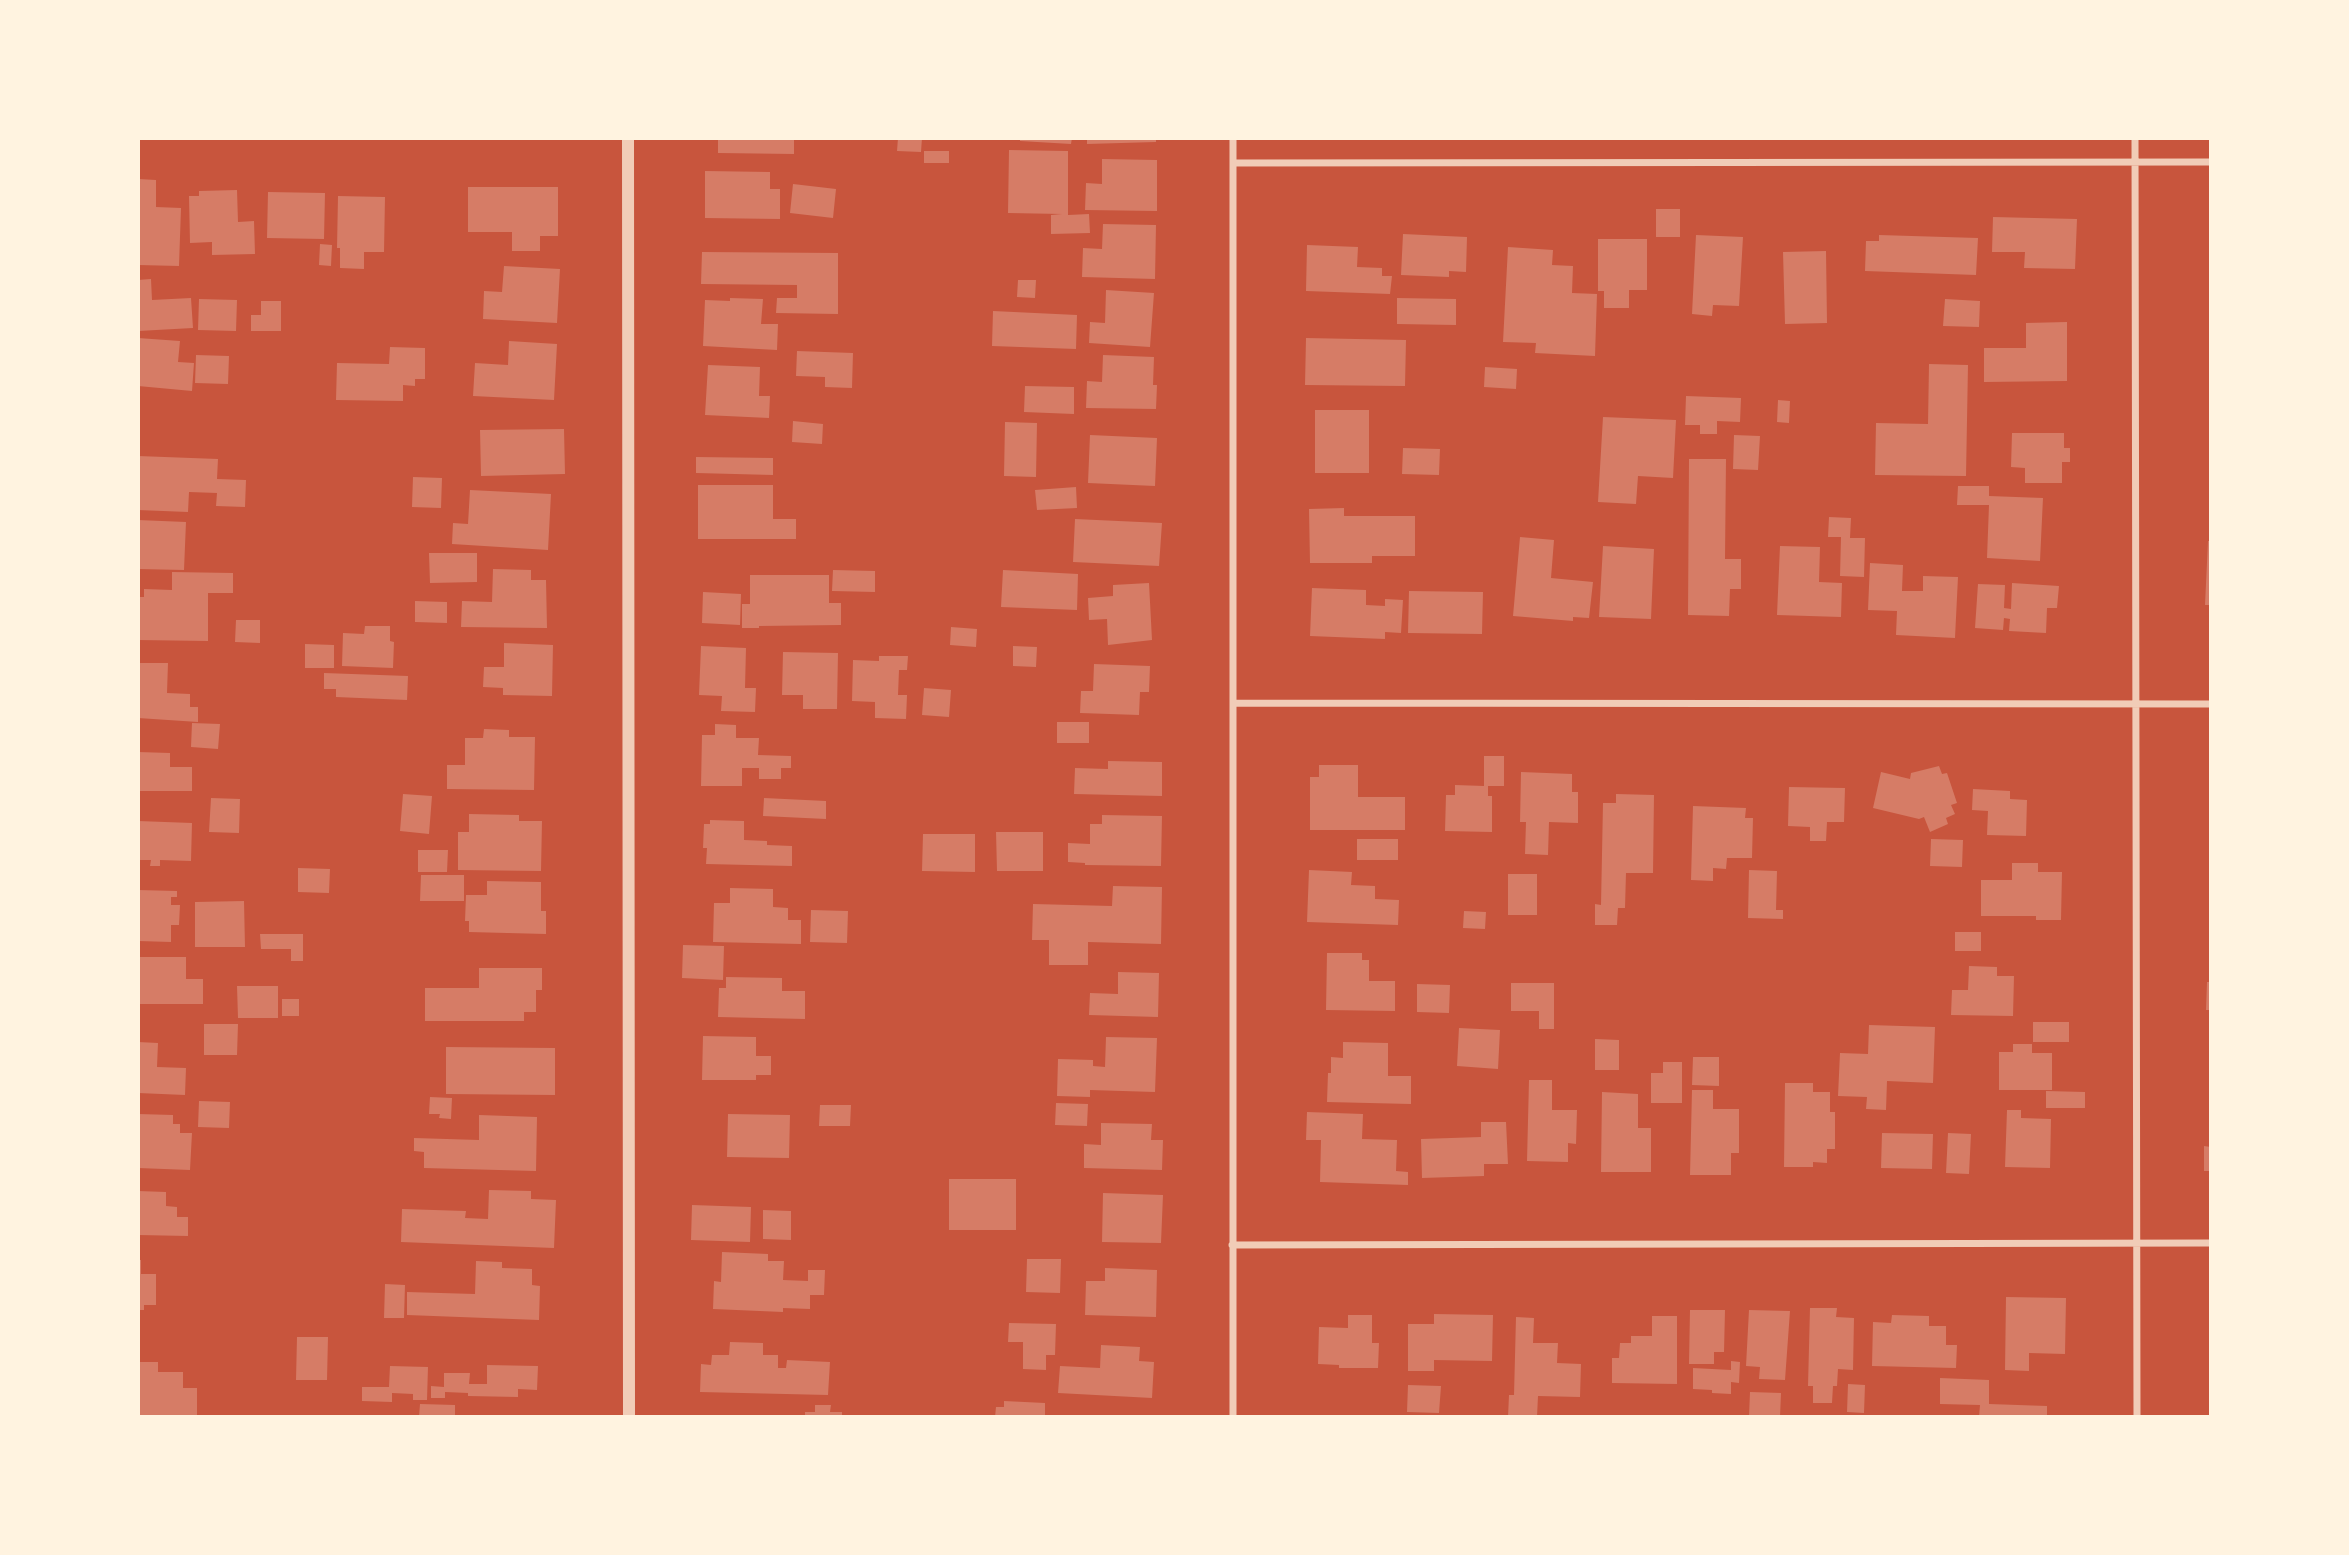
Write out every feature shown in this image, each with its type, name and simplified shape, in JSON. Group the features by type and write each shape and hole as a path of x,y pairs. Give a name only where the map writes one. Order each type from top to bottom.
{"street":[{"path":"628,138 629,1417"},
{"path":"1233,138 1233,1417"},
{"path":"2135,138 2137,1417"},
{"path":"1233,163 2211,162"},
{"path":"1233,703 2211,704"},
{"path":"1232,1245 2211,1244"}],"building":[{"path":"718,138 794,138 794,154 718,153"},
{"path":"898,138 922,138 921,152 897,151"},
{"path":"1020,138 1072,138 1071,144 1020,141"},
{"path":"1087,138 1156,138 1156,142 1087,144"},
{"path":"1009,150 1068,151 1068,215 1089,214 1090,233 1051,234 1051,215 1062,214 1008,213"},
{"path":"924,151 949,151 949,163 924,163"},
{"path":"1102,159 1157,160 1157,211 1085,210 1086,183 1102,184"},
{"path":"705,171 770,172 770,189 780,189 780,219 705,218"},
{"path":"138,179 156,180 156,207 181,208 179,266 138,265"},
{"path":"793,184 836,189 833,218 790,213"},
{"path":"468,187 558,187 558,236 540,236 540,251 512,251 512,232 468,232"},
{"path":"237,190 238,222 254,221 255,254 212,255 212,242 190,243 189,196 199,196 199,191"},
{"path":"268,192 325,193 324,239 267,238"},
{"path":"338,196 385,197 384,252 364,252 364,269 340,268 340,248 337,248"},
{"path":"1656,209 1680,209 1680,237 1656,237"},
{"path":"1993,217 2077,219 2075,269 2024,268 2025,252 1992,252"},
{"path":"1103,224 1156,225 1155,279 1082,277 1083,248 1102,249"},
{"path":"1403,234 1467,237 1466,272 1449,271 1449,277 1401,275"},
{"path":"1696,235 1743,237 1739,306 1713,305 1712,316 1692,314"},
{"path":"1879,235 1978,238 1976,275 1865,271 1866,241 1879,241"},
{"path":"1598,239 1647,239 1647,290 1629,290 1629,308 1604,308 1604,291 1598,291"},
{"path":"320,244 332,245 331,266 319,265"},
{"path":"1307,245 1358,247 1357,267 1382,268 1382,276 1392,276 1390,294 1306,291"},
{"path":"1508,247 1553,250 1552,265 1573,266 1572,293 1597,294 1595,356 1535,353 1536,343 1503,342"},
{"path":"1826,251 1827,323 1785,324 1783,252"},
{"path":"702,252 838,253 838,314 776,313 777,298 797,298 797,285 701,284"},
{"path":"504,266 560,269 557,323 483,319 484,291 502,292"},
{"path":"151,279 152,300 191,298 193,328 138,331 138,280"},
{"path":"1018,280 1036,280 1035,298 1017,297"},
{"path":"1106,290 1154,293 1150,347 1089,343 1090,322 1105,323"},
{"path":"730,298 763,299 761,324 778,324 777,350 703,346 705,300 730,301"},
{"path":"1397,298 1456,299 1456,325 1397,324"},
{"path":"199,299 237,300 236,331 198,330"},
{"path":"1945,299 1980,301 1979,327 1943,326"},
{"path":"261,301 281,301 281,331 251,331 251,315 261,315"},
{"path":"993,311 1077,315 1076,349 992,346"},
{"path":"2067,322 2067,381 1984,382 1984,348 2026,348 2026,323"},
{"path":"138,338 180,341 178,362 194,363 192,391 138,386"},
{"path":"1306,338 1406,340 1405,386 1305,385"},
{"path":"509,341 557,344 554,400 473,396 475,363 508,365"},
{"path":"390,347 425,348 425,379 415,379 415,386 403,385 403,401 336,400 337,363 389,364"},
{"path":"797,351 853,353 852,388 825,387 825,377 796,376"},
{"path":"196,355 229,356 228,384 195,383"},
{"path":"1103,355 1154,357 1156,409 1086,408 1087,381 1102,382"},
{"path":"1929,364 1968,365 1966,476 1875,475 1876,423 1928,424"},
{"path":"708,365 760,367 759,396 770,396 769,418 705,415"},
{"path":"1485,367 1517,369 1516,389 1484,387"},
{"path":"1025,386 1074,387 1074,414 1024,412"},
{"path":"1686,396 1741,398 1740,422 1717,421 1717,434 1700,434 1700,425 1685,425"},
{"path":"1778,400 1790,401 1789,423 1777,422"},
{"path":"1315,410 1369,410 1369,473 1315,473"},
{"path":"1603,417 1676,420 1673,478 1638,476 1636,504 1598,502"},
{"path":"793,421 823,424 822,444 792,442"},
{"path":"1005,422 1037,423 1036,477 1004,476"},
{"path":"564,429 565,474 481,476 480,430"},
{"path":"2012,433 2064,433 2064,448 2070,448 2070,462 2062,462 2062,483 2025,483 2025,468 2011,467"},
{"path":"1090,435 1157,438 1155,486 1088,483"},
{"path":"1734,435 1760,436 1758,470 1733,469"},
{"path":"1403,448 1440,449 1439,475 1402,474"},
{"path":"138,456 218,459 217,479 246,480 245,507 216,506 217,493 189,492 188,512 138,510"},
{"path":"696,457 773,458 773,475 696,473"},
{"path":"1689,459 1726,459 1725,559 1741,559 1741,589 1730,589 1729,616 1688,615"},
{"path":"413,477 442,478 441,508 412,507"},
{"path":"698,485 773,485 773,519 796,519 796,539 698,539"},
{"path":"1958,486 1989,486 1989,496 2043,498 2040,561 1987,558 1989,505 1957,505"},
{"path":"1076,487 1077,508 1037,510 1035,490"},
{"path":"470,490 551,494 548,550 452,544 453,523 468,524"},
{"path":"1344,508 1344,516 1415,516 1415,556 1372,556 1372,563 1310,563 1309,509"},
{"path":"1829,517 1851,518 1850,538 1865,538 1864,577 1840,576 1841,537 1828,537"},
{"path":"1075,519 1162,523 1159,566 1073,562"},
{"path":"138,520 186,522 184,570 138,569"},
{"path":"1520,537 1554,540 1551,578 1593,582 1589,618 1573,617 1573,621 1513,616"},
{"path":"2208,541 2211,541 2211,605 2205,605"},
{"path":"1603,546 1654,549 1651,619 1599,617"},
{"path":"1780,546 1820,547 1819,582 1842,583 1841,617 1777,615"},
{"path":"429,553 477,553 477,582 430,583"},
{"path":"1870,563 1903,565 1902,591 1923,591 1923,576 1958,577 1955,638 1896,635 1897,611 1868,610"},
{"path":"493,569 531,570 531,580 546,580 547,628 461,627 462,601 492,602"},
{"path":"833,570 875,571 875,592 832,591"},
{"path":"1003,570 1078,574 1077,610 1001,607"},
{"path":"172,572 233,573 233,593 208,593 208,641 138,640 138,597 144,597 144,589 172,590"},
{"path":"750,575 829,575 829,603 841,603 841,625 742,628 742,604 750,604"},
{"path":"1149,583 1152,640 1108,645 1107,619 1089,620 1088,598 1113,596 1113,585"},
{"path":"2012,583 2059,586 2057,608 2047,608 2046,633 2009,631 2010,619 2004,618 2003,630 1975,628 1978,584 2005,585 2004,608 2011,609"},
{"path":"1312,588 1366,590 1366,605 1385,606 1385,599 1403,600 1401,633 1385,632 1385,639 1310,636"},
{"path":"1409,591 1483,592 1482,634 1408,633"},
{"path":"703,592 741,594 740,625 702,623"},
{"path":"415,601 447,602 447,623 415,622"},
{"path":"236,620 260,620 260,643 235,642"},
{"path":"365,626 390,626 390,641 394,642 393,668 342,666 343,633 364,634"},
{"path":"951,627 977,629 976,647 950,645"},
{"path":"504,643 553,645 552,696 503,695 503,688 483,687 484,667 504,667"},
{"path":"305,644 334,645 334,668 305,668"},
{"path":"701,646 746,648 745,688 756,688 755,712 721,711 722,696 699,695"},
{"path":"1013,646 1037,647 1036,667 1013,666"},
{"path":"783,652 838,653 837,709 803,709 803,695 782,695"},
{"path":"879,656 908,656 907,670 899,670 898,695 907,695 906,719 875,718 875,702 852,701 853,660 879,661"},
{"path":"138,663 168,663 167,693 190,694 190,707 198,707 198,722 138,718"},
{"path":"1094,664 1150,666 1149,692 1140,692 1139,715 1080,713 1081,691 1093,691"},
{"path":"324,673 408,676 407,700 336,697 336,689 324,689"},
{"path":"924,688 951,690 949,717 922,715"},
{"path":"1057,722 1089,722 1089,743 1057,743"},
{"path":"192,723 220,724 218,749 191,747"},
{"path":"715,724 736,725 736,738 759,738 758,755 791,756 791,768 781,768 781,779 759,779 759,768 742,768 742,786 701,786 702,735 715,735"},
{"path":"484,729 509,730 509,737 535,737 534,790 447,789 447,765 465,765 465,738 483,738"},
{"path":"138,752 170,753 170,767 192,767 192,791 138,791"},
{"path":"1484,756 1504,756 1504,786 1488,786 1488,796 1492,796 1492,832 1445,831 1446,795 1455,795 1455,785 1484,786"},
{"path":"1108,761 1162,762 1162,796 1074,794 1075,768 1108,769"},
{"path":"1319,765 1358,765 1358,797 1405,797 1405,830 1310,830 1310,777 1319,777"},
{"path":"1939,766 1942,774 1947,773 1957,803 1951,805 1955,814 1946,818 1948,824 1930,832 1924,817 1919,819 1873,808 1881,772 1910,779 1911,773"},
{"path":"1521,772 1572,774 1572,792 1578,792 1578,823 1549,822 1548,855 1525,854 1526,822 1520,822"},
{"path":"1789,787 1845,788 1844,822 1827,822 1826,841 1810,841 1810,827 1788,826"},
{"path":"1973,789 2010,791 2010,799 2027,800 2026,836 1987,835 1988,811 1972,810"},
{"path":"403,794 432,796 429,834 400,831"},
{"path":"1616,794 1654,795 1653,873 1626,873 1625,908 1618,908 1617,925 1595,925 1595,904 1601,905 1603,803 1616,803"},
{"path":"211,798 240,799 239,833 209,832"},
{"path":"764,798 826,801 826,819 763,816"},
{"path":"1693,806 1746,808 1745,818 1753,818 1752,858 1727,858 1726,869 1713,868 1713,881 1691,880"},
{"path":"469,814 519,815 519,821 542,821 541,871 458,870 458,832 469,832"},
{"path":"1102,815 1162,816 1161,866 1085,865 1068,862 1068,843 1090,844 1090,824 1102,824"},
{"path":"710,820 744,821 744,840 767,841 767,845 792,846 792,866 706,864 707,848 703,848 704,824 710,824"},
{"path":"138,821 192,823 191,861 160,860 160,866 150,866 151,860 138,860"},
{"path":"996,832 1043,832 1043,871 997,871"},
{"path":"923,834 975,834 975,872 922,871"},
{"path":"1357,839 1398,839 1398,860 1357,860"},
{"path":"1931,839 1963,840 1962,867 1930,866"},
{"path":"418,850 448,850 447,872 418,872"},
{"path":"2012,863 2038,863 2038,872 2062,872 2061,920 2036,920 2036,916 1981,916 1981,880 2012,880"},
{"path":"298,868 330,869 329,893 298,892"},
{"path":"1309,870 1352,872 1351,885 1375,886 1375,899 1399,900 1398,925 1307,922"},
{"path":"1749,870 1777,871 1776,910 1783,910 1783,919 1748,918"},
{"path":"1508,874 1537,874 1537,915 1508,915"},
{"path":"421,875 464,875 464,901 420,901"},
{"path":"487,881 541,882 541,911 546,911 546,934 469,932 469,921 465,921 466,895 487,895"},
{"path":"1113,886 1162,887 1161,944 1088,942 1088,965 1049,965 1049,940 1032,940 1033,904 1112,906"},
{"path":"730,888 773,889 773,907 788,908 788,920 801,920 801,944 713,942 714,903 730,903"},
{"path":"138,890 177,891 177,897 171,897 171,905 180,905 179,925 171,925 171,942 138,941"},
{"path":"244,901 245,947 195,947 195,902"},
{"path":"811,910 848,911 847,943 810,942"},
{"path":"1464,911 1486,912 1485,929 1463,928"},
{"path":"1955,932 1981,932 1981,951 1955,951"},
{"path":"260,934 303,934 303,961 291,961 291,949 261,949"},
{"path":"683,945 724,946 723,980 682,978"},
{"path":"1327,953 1362,953 1362,960 1369,960 1369,981 1395,981 1395,1011 1326,1010"},
{"path":"138,957 186,957 186,979 203,979 203,1004 138,1004"},
{"path":"1969,966 1997,967 1997,976 2014,976 2013,1016 1951,1015 1952,990 1968,990"},
{"path":"479,968 542,968 542,990 536,990 536,1012 524,1012 524,1021 425,1021 425,988 479,988"},
{"path":"1118,972 1159,973 1158,1017 1089,1015 1090,993 1118,994"},
{"path":"726,977 782,978 782,991 805,991 805,1019 718,1017 719,988 726,988"},
{"path":"2207,982 2211,982 2211,1010 2206,1010"},
{"path":"1511,983 1554,983 1554,1029 1539,1029 1539,1011 1511,1011"},
{"path":"1417,984 1450,985 1449,1013 1417,1012"},
{"path":"237,986 278,986 278,1018 238,1018"},
{"path":"282,999 299,999 299,1016 282,1016"},
{"path":"2033,1022 2069,1022 2069,1042 2033,1042"},
{"path":"204,1024 238,1024 237,1055 204,1055"},
{"path":"1869,1025 1935,1027 1933,1083 1887,1081 1886,1110 1866,1109 1867,1097 1838,1096 1840,1053 1868,1054"},
{"path":"1459,1028 1500,1030 1498,1069 1457,1066"},
{"path":"703,1036 756,1037 756,1056 771,1056 771,1075 756,1075 756,1080 702,1080"},
{"path":"1106,1037 1157,1038 1155,1092 1090,1090 1090,1097 1057,1096 1058,1059 1093,1060 1093,1066 1105,1067"},
{"path":"1595,1039 1619,1040 1619,1070 1595,1070"},
{"path":"138,1042 158,1043 157,1067 186,1068 185,1095 138,1093"},
{"path":"1343,1042 1388,1043 1388,1076 1411,1076 1411,1104 1327,1102 1331,1057 1343,1058"},
{"path":"2013,1044 2032,1044 2032,1053 2052,1053 2052,1090 1999,1090 1999,1052 2013,1052"},
{"path":"446,1047 555,1048 555,1095 446,1094"},
{"path":"1693,1057 1719,1057 1719,1086 1692,1085"},
{"path":"1663,1062 1682,1062 1682,1103 1651,1103 1651,1073 1663,1073"},
{"path":"1529,1080 1552,1080 1552,1110 1577,1110 1576,1144 1568,1143 1568,1162 1527,1161"},
{"path":"1785,1083 1813,1083 1813,1092 1830,1092 1830,1112 1835,1112 1835,1149 1827,1149 1827,1163 1813,1162 1813,1167 1784,1167"},
{"path":"1692,1090 1713,1090 1713,1109 1739,1109 1739,1153 1731,1153 1731,1175 1690,1175"},
{"path":"2046,1091 2085,1092 2085,1108 2046,1108"},
{"path":"1602,1092 1638,1094 1638,1128 1651,1128 1651,1172 1601,1172"},
{"path":"430,1097 452,1098 451,1119 439,1118 440,1114 429,1114"},
{"path":"199,1101 230,1102 229,1128 198,1127"},
{"path":"1056,1103 1088,1104 1087,1126 1055,1125"},
{"path":"820,1105 851,1105 850,1126 819,1126"},
{"path":"2007,1110 2021,1110 2021,1118 2051,1119 2050,1168 2005,1167"},
{"path":"1307,1112 1363,1114 1362,1139 1397,1140 1396,1171 1408,1172 1408,1185 1320,1182 1321,1140 1306,1140"},
{"path":"138,1114 173,1115 173,1124 180,1124 180,1133 192,1133 190,1170 138,1168"},
{"path":"728,1114 790,1115 789,1158 727,1157"},
{"path":"479,1115 537,1117 536,1171 424,1168 424,1152 414,1151 414,1138 479,1140"},
{"path":"1481,1122 1506,1122 1508,1164 1484,1164 1484,1176 1422,1178 1421,1139 1481,1137"},
{"path":"1101,1123 1152,1124 1151,1140 1163,1140 1162,1170 1084,1168 1084,1144 1101,1145"},
{"path":"1882,1133 1933,1134 1932,1169 1881,1168"},
{"path":"1948,1133 1971,1134 1969,1174 1946,1173"},
{"path":"2204,1146 2211,1147 2211,1171 2204,1171"},
{"path":"949,1179 1016,1179 1016,1230 949,1230"},
{"path":"489,1190 531,1191 531,1199 556,1200 554,1248 401,1242 402,1209 466,1211 465,1218 488,1219"},
{"path":"138,1191 166,1192 166,1206 177,1207 177,1217 188,1217 188,1236 138,1235"},
{"path":"1103,1193 1163,1195 1161,1243 1102,1242"},
{"path":"692,1205 751,1207 750,1242 691,1240"},
{"path":"763,1210 791,1211 791,1240 763,1239"},
{"path":"722,1252 768,1254 768,1261 784,1261 783,1280 808,1281 808,1270 825,1270 824,1295 810,1295 810,1309 783,1308 783,1312 713,1309 714,1281 721,1282"},
{"path":"1027,1259 1061,1259 1060,1293 1026,1292"},
{"path":"138,1260 141,1260 141,1274 156,1274 156,1305 144,1305 144,1310 138,1310"},
{"path":"476,1261 502,1262 502,1268 532,1269 532,1285 540,1286 539,1320 407,1315 407,1292 475,1294"},
{"path":"1105,1268 1157,1270 1156,1317 1085,1315 1086,1281 1105,1281"},
{"path":"385,1284 405,1285 404,1318 384,1318"},
{"path":"2006,1297 2066,1298 2065,1354 2029,1353 2029,1371 2005,1370"},
{"path":"1810,1308 1837,1308 1836,1317 1854,1318 1853,1370 1838,1369 1832,1403 1813,1403 1813,1386 1808,1386"},
{"path":"1690,1310 1725,1310 1724,1352 1714,1352 1714,1364 1689,1364"},
{"path":"1749,1310 1790,1311 1785,1380 1759,1379 1760,1367 1746,1366"},
{"path":"1434,1314 1493,1315 1492,1361 1434,1360 1434,1371 1408,1371 1408,1324 1434,1324"},
{"path":"1348,1315 1372,1315 1372,1343 1379,1343 1378,1368 1339,1368 1339,1365 1318,1364 1319,1327 1348,1328"},
{"path":"1892,1315 1929,1316 1929,1326 1946,1326 1946,1345 1957,1345 1956,1368 1872,1366 1873,1322 1891,1323"},
{"path":"1652,1316 1677,1316 1677,1384 1612,1383 1612,1358 1619,1358 1620,1343 1631,1343 1631,1336 1652,1336"},
{"path":"1516,1317 1534,1318 1533,1343 1558,1343 1557,1363 1581,1364 1580,1397 1538,1396 1537,1417 1508,1417 1509,1395 1514,1395"},
{"path":"1009,1323 1056,1324 1055,1355 1046,1355 1046,1370 1023,1369 1023,1342 1008,1342"},
{"path":"297,1337 328,1337 327,1380 296,1380"},
{"path":"730,1342 763,1343 763,1355 778,1355 778,1368 786,1368 787,1360 830,1362 828,1395 700,1392 701,1364 711,1365 712,1355 729,1355"},
{"path":"1101,1345 1140,1347 1139,1361 1154,1362 1152,1398 1058,1393 1060,1366 1100,1368"},
{"path":"1731,1361 1740,1362 1739,1383 1731,1382 1731,1394 1693,1389 1693,1368 1731,1370"},
{"path":"138,1362 158,1362 158,1372 183,1372 183,1388 197,1388 197,1417 138,1417"},
{"path":"487,1365 538,1366 537,1390 518,1389 518,1397 468,1396 468,1393 445,1392 445,1398 431,1398 431,1386 444,1387 444,1373 470,1373 469,1384 487,1384"},
{"path":"390,1366 428,1367 427,1400 413,1400 413,1394 392,1393 392,1402 362,1401 362,1387 389,1387"},
{"path":"1940,1378 1989,1380 1989,1404 2047,1406 2047,1417 1979,1417 1980,1405 1940,1404"},
{"path":"1848,1384 1865,1385 1864,1413 1847,1412"},
{"path":"1408,1385 1441,1386 1439,1413 1407,1412"},
{"path":"1750,1392 1781,1393 1780,1417 1749,1417"},
{"path":"1004,1401 1045,1403 1045,1417 995,1417 996,1407 1004,1407"},
{"path":"420,1404 455,1405 455,1417 419,1417"},
{"path":"815,1405 831,1405 830,1412 842,1412 842,1417 805,1417 805,1412 815,1412"}]}
